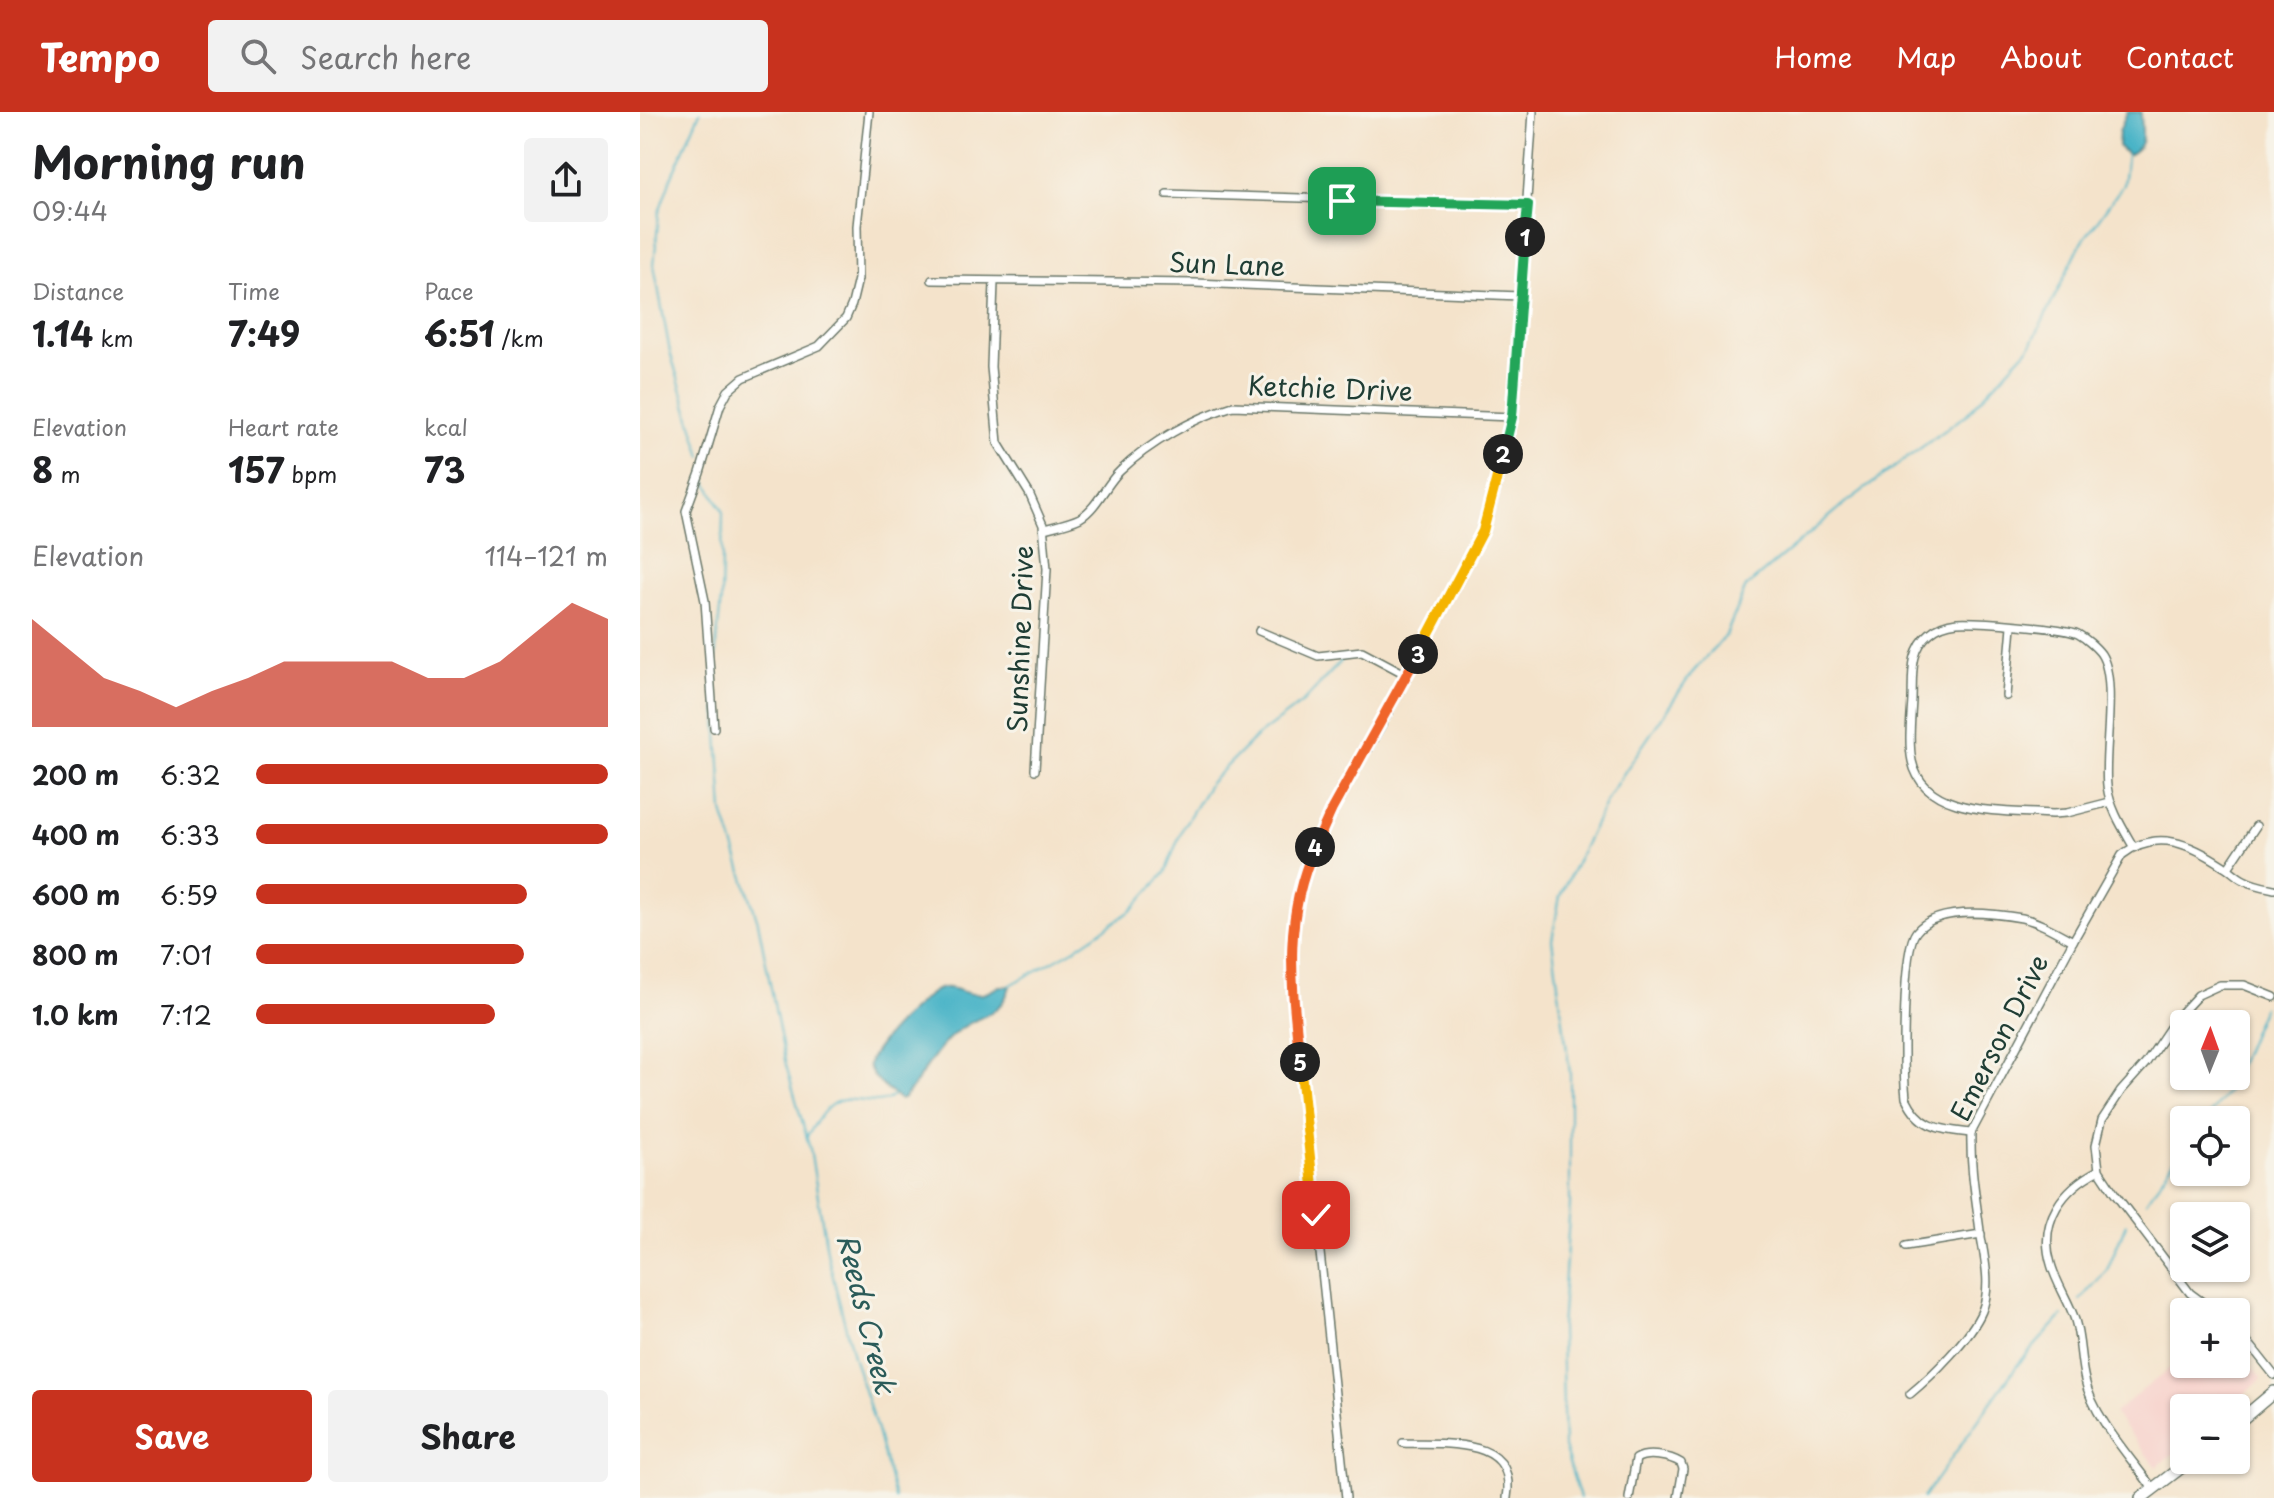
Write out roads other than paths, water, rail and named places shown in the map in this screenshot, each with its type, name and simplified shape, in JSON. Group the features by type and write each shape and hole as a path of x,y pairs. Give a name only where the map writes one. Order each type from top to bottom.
{"main road":[{"path":"2250,1412 2274,1392"},
{"path":"2141,1498 2173,1474"}],"street":[{"path":"714,728 705,601 686,511 715,419 728,391 743,378 819,346 846,318 858,279 857,226 869,112"},
{"path":"1346,1498 1292,988 1291,943 1297,900 1309,860 1332,809 1483,531 1512,417 1533,112"},
{"path":"1167,194 1528,205"},
{"name":"Sun Lane","path":"932,280 1195,283 1520,296"},
{"name":"Sunshine Drive","path":"994,282 991,367 998,443 1029,493 1044,529 1047,569 1035,770"},
{"name":"Ketchie Drive","path":"1044,529 1080,518 1118,473 1141,452 1213,412 1233,406 1512,417"},
{"path":"2110,802 2067,813 1961,806 1943,801 1929,791 1919,779 1911,750 1913,661 1923,639 1933,630 1959,622 2064,630 2078,634 2101,654 2107,671 2106,761 2110,802 2133,846 2148,841 2178,842 2195,847 2243,880 2274,889"},
{"path":"2006,696 2012,626"},
{"path":"1259,631 1318,656 1362,651 1407,675"},
{"path":"2228,868 2256,826"},
{"name":"Emerson Drive","path":"1910,1394 1952,1352 1982,1311 1987,1275 1971,1168 1971,1133 2073,941 2122,855 2133,846"},
{"path":"1971,1133 1936,1128 1925,1123 1913,1112 1906,1098 1907,973 1912,939 1927,921 1961,913 2023,918 2073,941"},
{"path":"2197,1298 2099,1170 2096,1145 2102,1120 2175,1020 2198,995 2220,985 2244,985 2274,997"},
{"path":"2099,1170 2066,1192 2050,1218 2048,1244 2051,1264 2071,1308 2078,1332 2085,1382 2097,1410 2153,1489"},
{"path":"1906,1246 1981,1234"},
{"path":"2250,1345 2274,1375"},
{"path":"1403,1443 1473,1446 1491,1452 1507,1476 1507,1498"},
{"path":"1629,1498 1636,1459 1647,1455 1671,1458 1681,1463 1678,1498"}],"water":[{"path":"2127,112 2141,112 2142,132 2138,147 2128,155 2118,146 2119,132"},
{"path":"999,986 1010,986 1002,1003 950,1037 903,1099 887,1090 871,1072 870,1061 885,1038 931,993 944,988 982,994"}],"waterway":[{"path":"700,112 659,212 654,265 670,352 702,457"},
{"path":"1580,1498 1564,1447 1561,1328 1570,1204 1570,1073 1552,940 1560,896 1609,795 1692,673 1726,635 1746,587 1847,502 1967,414 2031,345 2080,245 2123,185 2127,154"},
{"name":"Reeds Creek","path":"704,471 706,481 723,511 721,599 714,670 723,812 758,922 786,1065 810,1149 828,1257 853,1356 895,1498"},
{"path":"1009,986 1075,949 1132,910 1165,873 1183,827 1210,783 1256,737 1304,701 1345,657"},
{"path":"2250,1038 2263,1007"},
{"path":"2216,1106 2229,1090"},
{"path":"807,1136 824,1111 839,1101 879,1102 893,1096"},
{"path":"2146,1202 2170,1167"},
{"path":"2080,1300 2107,1270 2126,1224"},
{"path":"1923,1498 2019,1363 2062,1316"}]}
